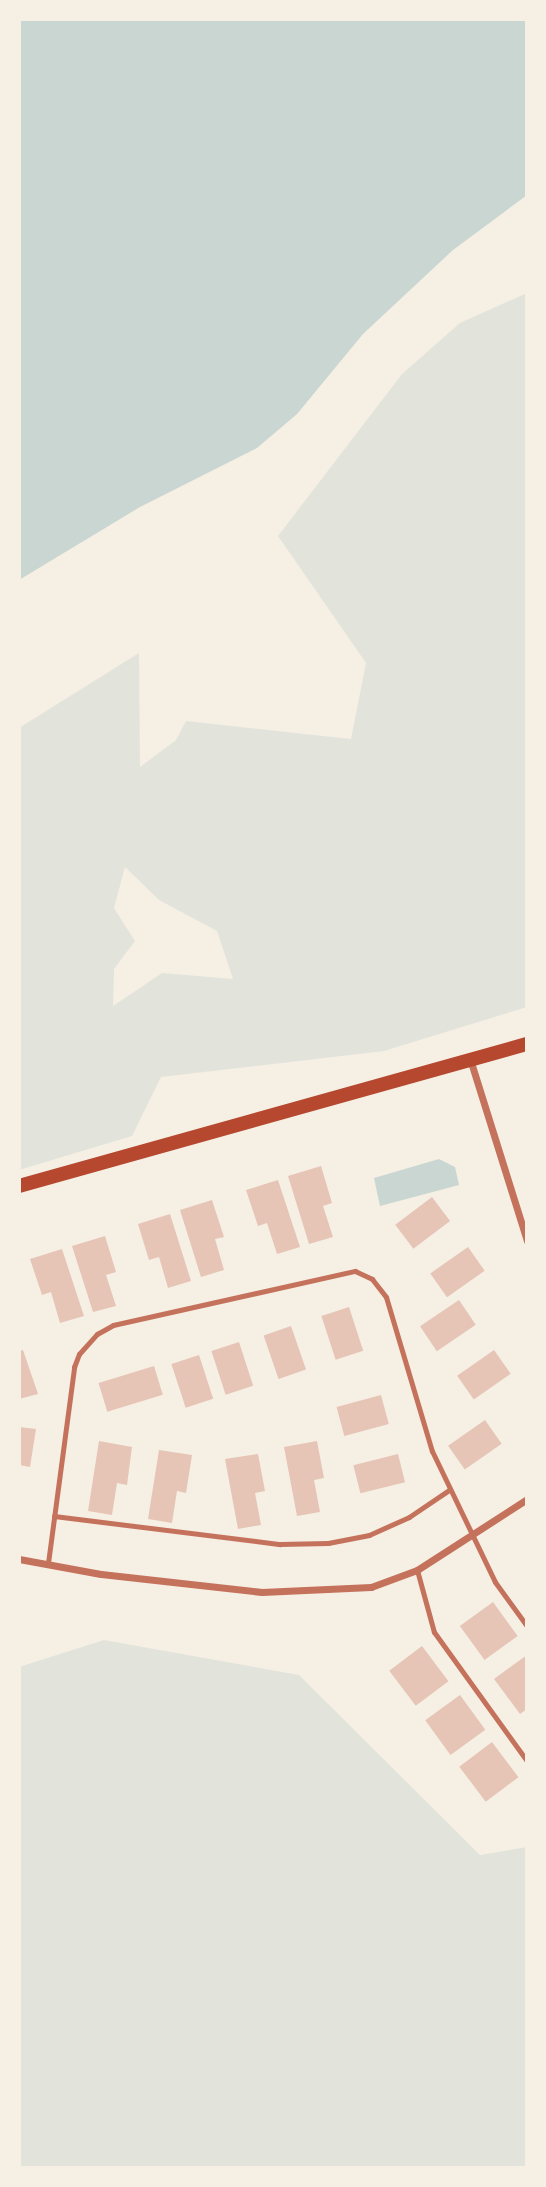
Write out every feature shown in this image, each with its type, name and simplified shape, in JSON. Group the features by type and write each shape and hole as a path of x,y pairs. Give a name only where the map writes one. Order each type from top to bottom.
{"main road":[{"path":"19,1186 527,1044"}],"street":[{"path":"469,1059 527,1241"},
{"path":"19,1559 101,1574 262,1592 371,1587 417,1570 475,1536 527,1499"}],"lane":[{"path":"48,1563 74,1367 79,1354 97,1334 113,1325 355,1271 372,1279 386,1297 432,1451 495,1582 527,1626"},
{"path":"54,1516 281,1544 328,1544 369,1535 409,1517 449,1490"},
{"path":"417,1570 434,1632 527,1761"}],"shaded area":[{"path":"19,19 527,19 527,195 453,250 363,334 297,414 257,448 140,507 19,580"},
{"path":"527,293 527,1007 384,1051 161,1077 132,1136 19,1170 19,728 139,653 140,767 176,740 186,721 351,739 366,663 278,536 402,374 460,323","holes":["125,867 159,900 217,931 233,979 162,973 113,1006 114,969 135,941 114,908"]},
{"path":"439,1159 455,1167 459,1185 380,1206 374,1178"},
{"path":"104,1640 299,1675 480,1855 527,1847 527,2168 19,2168 19,1667"}],"building":[{"path":"321,1166 332,1203 323,1206 333,1237 309,1244 288,1176"},
{"path":"278,1180 300,1247 277,1254 267,1223 258,1226 246,1190"},
{"path":"432,1197 450,1221 413,1249 395,1225"},
{"path":"212,1200 224,1237 215,1239 224,1270 201,1277 180,1210"},
{"path":"170,1214 191,1281 168,1288 159,1257 149,1260 138,1224"},
{"path":"105,1236 116,1272 106,1275 116,1306 93,1312 72,1246"},
{"path":"468,1247 485,1271 447,1297 430,1273"},
{"path":"62,1249 84,1316 60,1323 51,1292 42,1295 30,1259"},
{"path":"459,1300 476,1325 437,1351 420,1326"},
{"path":"349,1307 363,1351 336,1360 321,1316"},
{"path":"291,1326 306,1369 279,1379 264,1335"},
{"path":"239,1342 253,1386 226,1395 211,1351"},
{"path":"23,1350 38,1394 19,1399 19,1351"},
{"path":"494,1350 511,1374 474,1400 457,1376"},
{"path":"199,1355 213,1399 186,1408 171,1364"},
{"path":"154,1366 163,1395 107,1412 99,1383"},
{"path":"381,1395 389,1424 344,1436 337,1407"},
{"path":"485,1420 502,1444 465,1470 448,1446"},
{"path":"19,1427 36,1429 30,1467 19,1465"},
{"path":"99,1441 132,1447 127,1485 117,1483 112,1515 88,1511"},
{"path":"317,1441 324,1478 314,1480 320,1512 297,1516 284,1447"},
{"path":"159,1450 192,1455 186,1493 177,1491 172,1523 148,1519"},
{"path":"258,1454 265,1491 255,1493 261,1525 238,1529 225,1459"},
{"path":"398,1454 405,1482 360,1493 353,1465"},
{"path":"493,1602 518,1636 485,1660 460,1626"},
{"path":"422,1646 448,1681 416,1706 389,1671"},
{"path":"527,1655 527,1709 520,1714 494,1679"},
{"path":"460,1695 485,1730 450,1755 425,1720"},
{"path":"492,1742 518,1777 486,1802 459,1767"}]}
